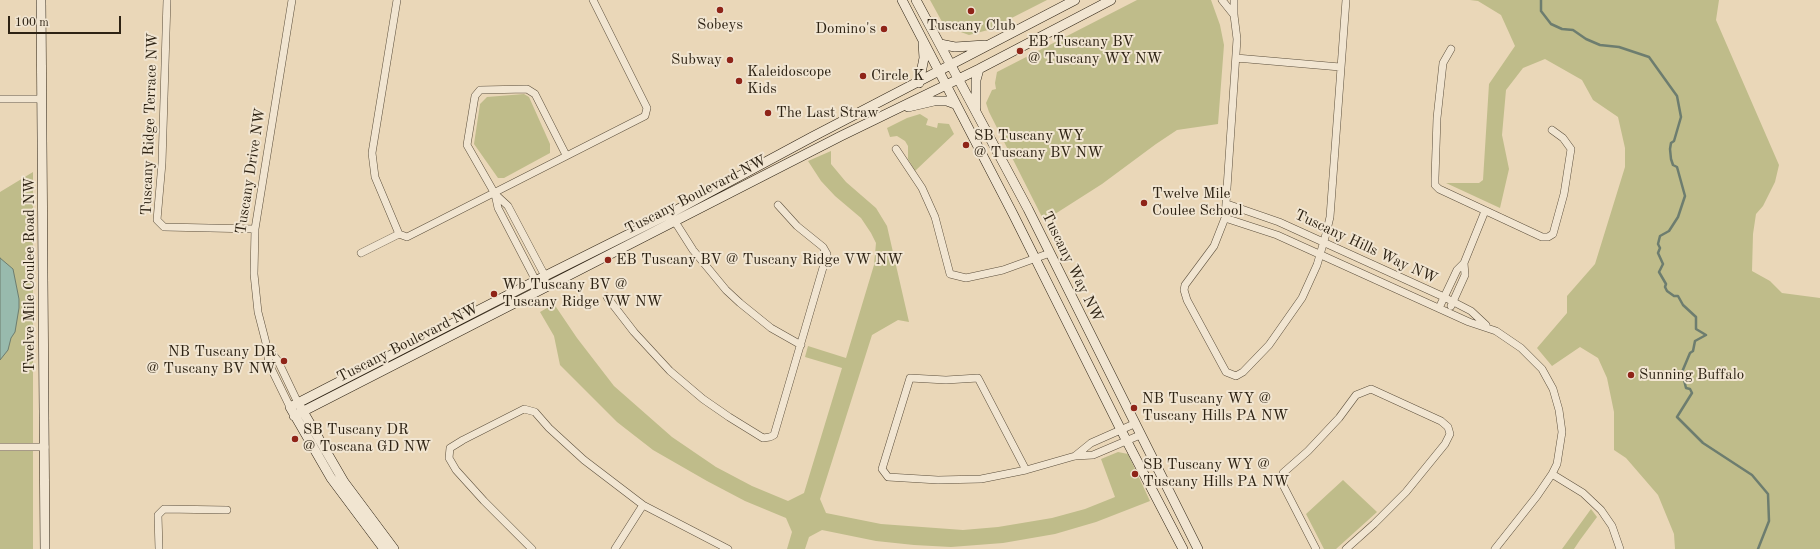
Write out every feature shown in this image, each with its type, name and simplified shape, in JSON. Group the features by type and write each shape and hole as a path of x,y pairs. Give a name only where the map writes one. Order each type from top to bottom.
{"street":[{"name":"Twelve Mile Coulee Road NW","path":"41,0 45,549"},
{"name":"Tuscany Ridge Terrace NW","path":"167,0 162,163 157,220 164,227 255,228"},
{"name":"Tuscany Drive NW","path":"292,0 255,228 254,279 258,312 267,347 278,361 294,405 331,478 384,549"},
{"path":"397,0 372,153 375,177 399,234 407,237 495,194 566,155 645,116 647,108 593,0"},
{"name":"Tuscany Way NW","path":"902,0 1035,258 1126,441 1183,549"},
{"name":"Tuscany Way NW","path":"916,0 1050,253 1134,424 1198,549"},
{"name":"Tuscany Boulevard NW","path":"299,414 545,288 672,218 812,137 939,72 1074,0"},
{"name":"Tuscany Boulevard NW","path":"294,405 545,276 672,218 959,79 1111,0"},
{"path":"1222,0 1234,15"},
{"path":"1234,0 1237,39 1225,218 1214,246 1185,285 1184,290 1187,300 1226,372 1236,376 1243,372 1268,345 1302,298 1321,253 1330,217 1346,0"},
{"path":"919,82 924,58 922,40"},
{"path":"940,44 955,47 990,44"},
{"path":"1451,49 1443,63 1442,70 1437,118 1435,185 1440,189 1485,211 1542,237 1548,237 1552,234 1564,194 1571,149 1563,138 1552,130"},
{"path":"1236,58 1340,67"},
{"path":"976,111 975,91 979,69"},
{"path":"545,288 545,276 508,206 495,194 467,145 476,96 480,90 527,89 535,94 566,155"},
{"path":"0,99 42,99"},
{"path":"889,112 934,101 947,101 955,104"},
{"path":"896,149 922,188 935,217 950,274 966,278 1003,270 1050,253"},
{"path":"495,194 498,208 536,281 545,288"},
{"name":"Tuscany Hills Way NW","path":"1227,204 1279,222 1444,297 1472,311 1487,327"},
{"path":"607,297 634,332 670,371 703,399 763,438 774,435 827,254 823,246 797,226 778,205"},
{"path":"1439,308 1457,270 1464,263 1485,211"},
{"path":"672,218 702,262 740,304 771,328 800,345"},
{"name":"Tuscany Hills Way NW","path":"1225,218 1277,235 1321,253 1469,322 1487,327 1509,339 1529,354 1542,369 1553,389 1559,410 1562,432 1559,454 1552,474 1521,518 1495,549"},
{"path":"361,253 399,234"},
{"path":"1448,312 1465,275 1464,263"},
{"path":"1026,470 978,378 946,380 910,378 882,469 888,477 938,480 981,478 1026,470 1075,456 1093,455 1140,435"},
{"path":"1316,549 1282,483 1283,473 1308,451 1339,418 1356,395 1372,390 1441,421 1448,426 1450,434 1445,444 1406,492 1346,549"},
{"path":"532,549 479,496 456,470 449,458 450,448 524,409 535,412 549,428 584,460 643,505 728,549"},
{"name":"Tuscany Drive NW","path":"299,414 344,482 394,549"},
{"path":"1075,456 1091,443 1134,424"},
{"path":"0,447 45,447"},
{"path":"1552,474 1583,493 1601,510 1612,526 1620,549"},
{"path":"615,549 643,505"},
{"path":"159,549 158,515 164,509 227,510"}],"shaded area":[{"path":"930,0 1047,0 988,30 969,35 946,29"},
{"path":"1137,0 1211,0 1220,25 1224,45 1218,124 1177,130 1102,184 1044,221 989,112 986,103 992,90 996,89 995,83 997,72"},
{"path":"1470,0 1719,0 1716,20 1779,165 1775,182 1763,206 1756,214 1753,234 1752,271 1770,281 1782,293 1820,298 1820,549 1675,549 1674,534 1658,495 1626,458 1614,450 1614,412 1607,378 1598,358 1580,347 1552,366 1537,348 1567,313 1567,296 1595,264 1625,167 1625,148 1618,117 1593,100 1582,80 1545,59 1523,68 1506,90 1502,135 1509,169 1500,208 1446,183 1479,183 1483,180 1489,84 1515,46 1501,15 1478,1"},
{"path":"524,94 529,97 550,144 550,153 504,178 498,178 474,144 480,104 487,97"},
{"path":"920,114 928,119 926,125 937,128 938,123 949,124 954,134 915,171 908,159 908,146 905,141 897,136 890,137 887,128 907,118"},
{"path":"831,151 831,164 846,182 876,208 887,226 909,322 898,320 872,335 820,499 826,513 881,524 963,530 998,527 1052,518 1085,509 1115,497 1101,459 1118,452 1128,454 1150,501 1096,522 1055,534 1003,543 951,547 914,545 876,541 822,530 809,537 805,549 787,549 792,532 786,518 745,501 653,450 617,422 560,365 554,336 540,312 554,304 577,338 614,386 672,437 716,467 752,486 788,501 804,493 842,368 805,357 808,346 846,358 874,265 876,243 861,218 835,196 821,181 808,161"},
{"path":"33,172 33,549 0,549 0,192"},
{"path":"0,258 13,269 19,299 19,308 15,332 11,338 8,350 0,360"},
{"path":"1343,480 1377,512 1336,549 1324,549 1306,514"},
{"path":"1591,509 1597,517 1574,549 1562,549"}],"waterway":[{"path":"1541,0 1541,11 1551,24 1562,29 1573,30 1586,39 1600,45 1619,47 1649,57 1677,96 1681,117 1670,149 1671,159 1673,165 1677,167 1685,196 1678,217 1669,231 1660,236 1658,244 1660,248 1658,253 1663,264 1659,272 1666,284 1665,287 1667,291 1674,296 1678,296 1683,305 1696,317 1696,329 1706,335 1695,341 1693,351 1690,353 1682,372 1686,388 1690,389 1692,393 1677,417 1703,443 1752,475 1768,494 1769,521 1758,549"}],"place":[{"name":"Sobeys","path":"720,10"},
{"name":"Tuscany Club","path":"971,11"},
{"name":"Domino's","path":"884,29"},
{"name":"EB Tuscany BV @ Tuscany WY NW","path":"1020,51"},
{"name":"Subway","path":"730,60"},
{"name":"Circle K","path":"863,76"},
{"name":"Kaleidoscope Kids","path":"739,81"},
{"name":"The Last Straw","path":"768,113"},
{"name":"SB Tuscany WY @ Tuscany BV NW","path":"966,145"},
{"name":"Twelve Mile Coulee School","path":"1144,203"},
{"name":"EB Tuscany BV @ Tuscany Ridge VW NW","path":"608,260"},
{"name":"Wb Tuscany BV @ Tuscany Ridge VW NW","path":"494,294"},
{"name":"NB Tuscany DR @ Tuscany BV NW","path":"284,361"},
{"name":"Sunning Buffalo","path":"1631,375"},
{"name":"NB Tuscany WY @ Tuscany Hills PA NW","path":"1134,408"},
{"name":"SB Tuscany DR @ Toscana GD NW","path":"295,439"},
{"name":"SB Tuscany WY @ Tuscany Hills PA NW","path":"1135,474"}]}
